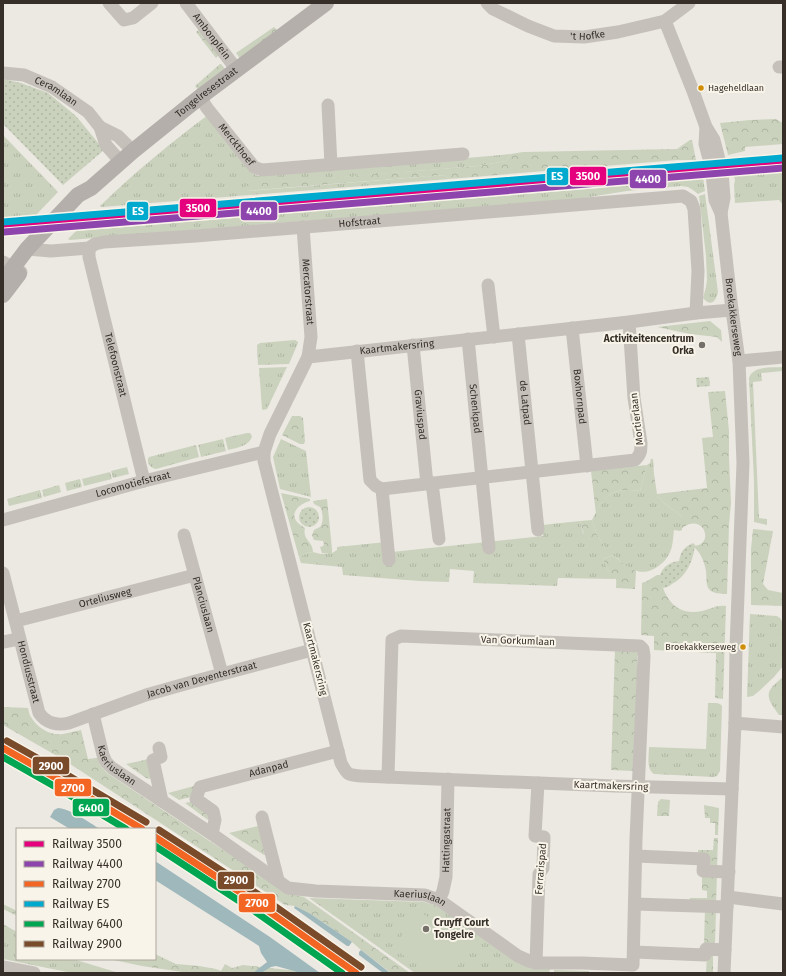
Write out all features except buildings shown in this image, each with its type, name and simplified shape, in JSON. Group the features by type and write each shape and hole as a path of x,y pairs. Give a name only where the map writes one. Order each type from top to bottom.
{"main road":[{"name":"Tongelresestraat","path":"3,281 12,267 33,250 84,199 91,188 120,161 200,97 326,3"},
{"name":"Tongelresestraat","path":"3,295 12,267"}],"street":[{"path":"109,3 124,20 133,18 152,3"},
{"name":"Ambonplein","path":"186,3 237,70"},
{"name":"'t Hofke","path":"487,3 493,10 554,36 584,37 618,32 665,21 689,3"},
{"name":"Broekakkerseweg","path":"665,21 706,127 705,144 716,169 715,200 722,213 732,310 740,361 743,463 736,648 735,723 724,973"},
{"name":"Ceramlaan","path":"3,73 24,75 52,87 88,112 100,127 106,145 120,161"},
{"name":"Merckthoef","path":"200,97 254,167 262,170 463,154"},
{"path":"328,105 331,165"},
{"name":"Ceramlaan","path":"100,127 118,136 133,151"},
{"name":"Hofstraat","path":"33,250 89,248 95,244 104,242 196,236 683,196 691,201 694,209 698,271 696,313"},
{"name":"Mercatorstraat","path":"303,227 311,338 308,357"},
{"name":"Telefoonstraat","path":"89,248 89,257 144,481"},
{"path":"488,285 494,336"},
{"name":"Kaartmakersring","path":"732,310 308,357 270,434 264,452 264,460 338,752 346,773 353,776 638,787 732,789"},
{"name":"Mortierlaan","path":"382,489 635,460 640,456 641,443 634,398 629,322"},
{"name":"Boxhornpad","path":"572,328 587,466"},
{"name":"de Latpad","path":"518,334 532,472"},
{"name":"Schenkpad","path":"468,339 482,478"},
{"name":"Graviuspad","path":"413,345 430,484"},
{"path":"357,351 370,480 382,489 389,560"},
{"path":"740,361 783,357"},
{"name":"Locomotiefstraat","path":"3,520 144,481 264,452"},
{"path":"532,472 538,530"},
{"path":"482,478 489,548"},
{"path":"430,484 438,539"},
{"name":"Planciuslaan","path":"184,535 222,674"},
{"name":"Hondiusstraat","path":"3,573 37,706 42,718 61,725 93,714"},
{"name":"Orteliusweg","path":"16,621 195,575"},
{"name":"Van Gorkumlaan","path":"388,777 392,640 401,636 408,636 640,646 643,650 644,656 638,787"},
{"path":"3,642 19,639"},
{"name":"Jacob van Deventerstraat","path":"93,714 146,695 312,650"},
{"name":"Kaeriuslaan","path":"93,714 103,755 106,762 112,768 212,834 288,888 425,895 440,900 518,956 536,963 593,968 633,965 634,952"},
{"path":"735,723 783,727"},
{"path":"159,748 161,757 153,760 162,801"},
{"name":"Adanpad","path":"212,834 215,820 212,810 196,799 200,787 338,752"},
{"name":"Hattingastraat","path":"440,900 446,877 448,779"},
{"name":"Ferrarispad","path":"536,963 539,874 543,868 544,837 536,836 538,783"},
{"path":"638,787 634,952 705,955 706,949 725,950"},
{"path":"262,817 278,880"},
{"path":"636,856 704,859 703,871 729,872"},
{"path":"635,904 728,902 783,904"},
{"path":"3,967 34,973"}],"green space":[{"path":"274,27 277,30 241,60 236,53"},
{"path":"200,29 219,55 216,58 196,32"},
{"path":"220,64 227,71 200,92 195,86"},
{"path":"3,79 21,83 48,93 76,116 104,150 63,185 3,124"},
{"path":"208,115 252,173 258,176 511,154 506,161 478,166 246,185 247,191 444,175 449,179 100,206 152,159"},
{"path":"776,119 783,123 783,144 745,147 745,151 728,155 720,123"},
{"path":"3,135 58,192 36,215 3,218"},
{"path":"692,140 696,160 677,160 449,179 444,175 246,191 246,184 478,166 506,161 511,154 523,152 677,149"},
{"path":"783,172 783,205 779,200 735,203 734,176"},
{"path":"703,177 705,191 698,194 688,187 681,186 627,191 577,199 68,239 77,231 670,182"},
{"path":"705,194 718,292 714,301 710,303 703,298 707,280 706,256 699,196"},
{"path":"710,321 721,330 722,342 717,337 690,334 657,327"},
{"path":"295,340 298,343 289,364 258,365 257,345 260,343"},
{"path":"287,367 267,409 263,410 259,368"},
{"path":"768,367 783,367 783,371 761,373 762,381 753,382 759,518 767,519 767,525 754,522 754,481 749,378 754,371 759,369"},
{"path":"709,377 710,386 697,387 696,378"},
{"path":"725,391 729,431 731,503 727,594 721,594 715,593 709,589 707,585 705,565 695,548 689,546 698,545 703,542 705,532 702,527 697,524 690,524 682,528 682,518 680,515 657,497 650,489 649,485 654,474 657,494 707,488 702,438 713,437 708,392"},
{"path":"292,416 300,416 303,418 304,444 300,444 282,435"},
{"path":"250,433 252,436 249,442 242,446 228,450 225,438"},
{"path":"223,439 226,451 201,457 198,445"},
{"path":"281,439 306,451 311,497 280,489 273,457"},
{"path":"196,445 199,457 156,469 151,467 148,463 149,457"},
{"path":"651,459 653,459 654,474 652,478 657,497 682,518 682,530 674,530 673,542 668,556 665,561 652,570 642,572 637,571 624,564 613,555 603,559 608,570 616,579 558,578 557,586 473,583 474,571 450,569 449,582 343,575 342,567 301,563 299,557 313,552 321,554 332,553 337,550 337,547 386,542 392,552 543,536 542,525 580,521 583,533 605,547 597,535 592,520 596,511 605,498 609,495 624,490 640,491 647,465 650,463"},
{"path":"647,465 640,491 624,490 614,492 602,502 596,514 591,471"},
{"path":"127,467 129,474 113,478 111,471"},
{"path":"110,472 112,479 84,486 82,479"},
{"path":"80,479 82,487 67,491 65,483"},
{"path":"59,485 61,492 44,497 42,490"},
{"path":"40,490 42,498 9,506 7,499"},
{"path":"281,493 310,499 310,501 297,508 294,515 297,522 305,528 304,532 306,538 313,548 313,552 299,557"},
{"path":"327,499 332,553 322,553 320,547 324,544 323,541 314,540 312,535 314,530 320,527 323,520 320,507 314,504 313,501"},
{"path":"309,507 316,510 319,517 316,524 309,527 302,524 299,517 302,510"},
{"path":"592,520 597,535 605,547 597,551 594,551 587,541 580,521"},
{"path":"753,529 773,531 763,584 768,590 783,593 783,606 751,605 751,549"},
{"path":"693,543 695,545 693,557 682,577 671,585 660,588 659,583 663,570 669,564 679,561 683,550"},
{"path":"613,555 636,571 635,589 616,588 616,578 608,570 603,559"},
{"path":"657,575 660,575 664,591 668,598 672,604 678,608 693,612 719,606 726,606 723,699 715,698 716,653 654,650 654,636 641,635 642,583"},
{"path":"750,614 777,616 780,618 783,623 783,666 758,692 753,696 747,697"},
{"path":"615,649 635,651 637,653 633,771 611,770"},
{"path":"783,677 783,715 779,715 769,699 769,694 772,687"},
{"path":"708,703 718,703 722,706 720,771 717,776 654,774 651,772 648,758 649,747 706,749"},
{"path":"3,707 28,708 30,715 37,725 54,734 63,734 81,730 88,759 98,758 100,765 107,773 288,893 304,897 410,973 391,973 352,942 309,913 295,906 285,905 64,760 3,725"},
{"path":"149,759 152,777 150,779 146,778 126,764"},
{"path":"198,785 194,796 179,800 168,793"},
{"path":"661,799 670,800 669,816 657,816 658,802"},
{"path":"195,801 207,810 208,820 185,803"},
{"path":"704,805 719,808 718,835 715,835 715,823 710,823 710,818 705,818"},
{"path":"262,825 267,855 264,855 229,833"},
{"path":"714,838 718,838 717,867 714,870 698,855 698,850 713,850"},
{"path":"702,873 717,874 716,904 689,904 690,898 707,898 707,891 702,890"},
{"path":"309,898 424,902 434,905 516,960 550,969 549,973 415,973"},
{"path":"3,904 16,910 16,916 3,909"},
{"path":"705,909 716,909 715,945 704,945"},
{"name":"Cruyff Court Tongelre","path":"419,911 471,947 453,973 429,973 393,948"},
{"path":"3,924 16,931 16,960 76,960 119,973 72,973 3,959"},
{"path":"713,952 713,973 706,973 707,953"},
{"path":"156,954 176,964 199,966 221,971 225,964 232,968 243,965 316,973 189,973 114,960 156,960"},
{"path":"554,970 589,971 589,973 554,973"}],"water":[{"path":"58,808 68,810 98,828 68,828 50,817 54,810"},
{"path":"156,862 270,937 320,973 301,973 276,966 271,967 261,973 253,973 267,962 261,953 259,946 156,881"},
{"path":"295,906 309,913 352,942 349,946 347,946 294,908"},
{"path":"361,950 391,973 383,973 359,955"}],"rail line":[{"name":"ES","path":"3,222 782,158"},
{"name":"3500","path":"3,224 783,160"},
{"name":"4400","path":"4,232 783,168"},
{"name":"2900","path":"7,741 146,822"},
{"name":"2700","path":"3,748 140,828"},
{"name":"6400","path":"3,757 124,828"},
{"name":"2900","path":"159,830 262,897 361,967"},
{"name":"2700","path":"156,838 257,903 356,973"},
{"name":"6400","path":"156,847 253,910 342,973"}],"place":[{"name":"Hageheldlaan","path":"701,88"},
{"name":"Activiteitencentrum Orka","path":"702,345"},
{"name":"Broekakkerseweg","path":"743,647"},
{"name":"Cruyff Court Tongelre","path":"426,929"}]}
